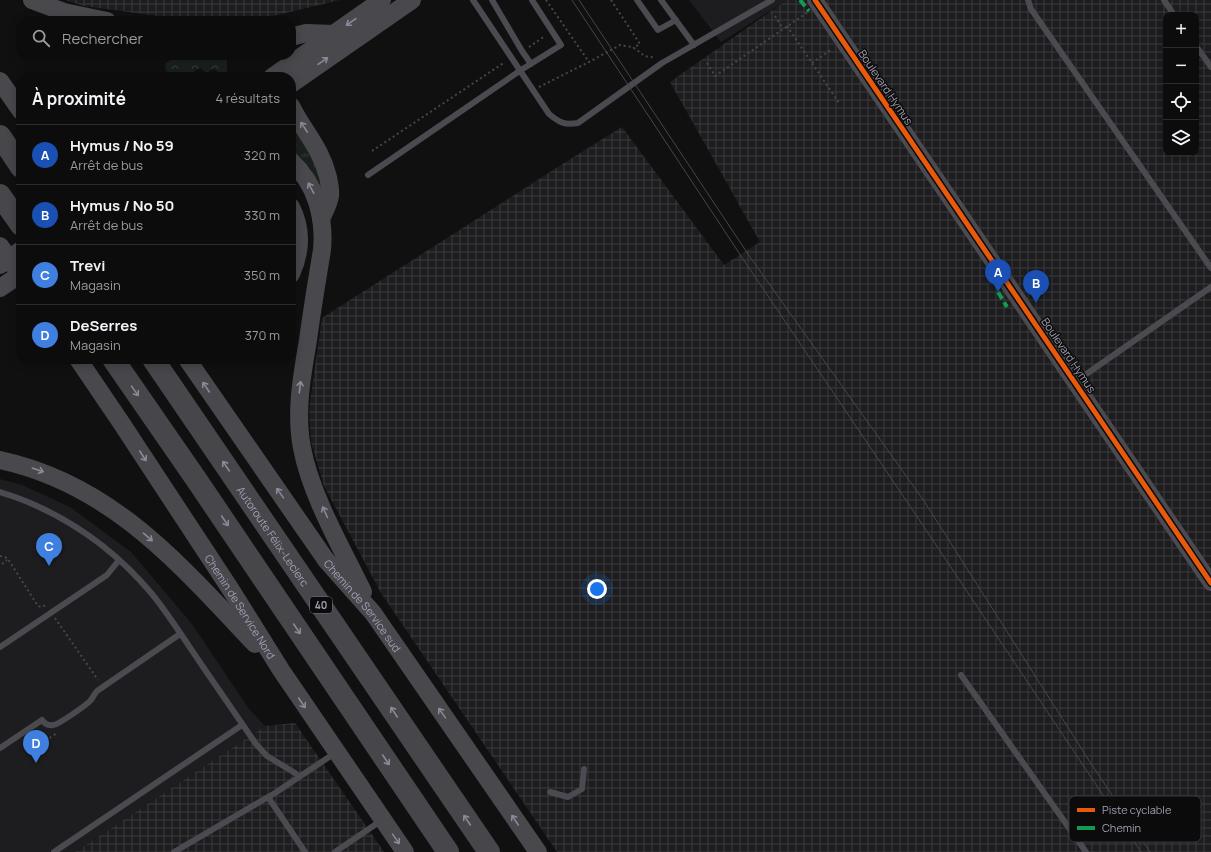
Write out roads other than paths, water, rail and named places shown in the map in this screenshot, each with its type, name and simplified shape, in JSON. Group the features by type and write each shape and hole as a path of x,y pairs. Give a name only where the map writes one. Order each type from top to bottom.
{"highway":[{"path":"0,136 16,160"},
{"path":"0,194 16,218"},
{"path":"116,364 448,852"},
{"name":"Autoroute Félix-Leclerc","path":"156,364 489,852"}],"main road":[{"path":"32,0 64,12 83,16"},
{"path":"279,72 382,0"},
{"path":"296,81 412,0"},
{"path":"296,36 306,34 334,34"},
{"path":"0,81 16,104"},
{"path":"296,114 317,147 327,172 330,196 322,219"},
{"path":"296,167 311,186 317,199 322,219 323,235 300,392 300,435 305,458 315,490 373,613"},
{"path":"296,219 299,240 296,260"},
{"path":"0,246 16,268"},
{"path":"0,265 16,254"},
{"path":"0,288 16,278"},
{"name":"Chemin de Service Nord","path":"81,364 231,590 280,670 404,852"},
{"name":"Chemin de Service sud","path":"190,364 326,560 373,613 538,852"},
{"path":"0,460 20,464 62,480 93,496 124,517 152,540 191,577 280,670"}],"street":[{"name":"Boulevard Hymus","path":"812,6 1074,382 1211,583"}],"lane":[{"path":"473,0 512,57 522,69 549,114 558,122 568,124 578,122 662,63 772,0"},
{"path":"492,0 531,64"},
{"path":"368,175 522,69 560,45 532,0"},
{"path":"637,0 658,30 676,20"},
{"path":"662,0 694,45"},
{"path":"1028,0 1031,8 1211,268"},
{"path":"1164,0 1172,12"},
{"path":"1197,48 1211,67"},
{"path":"1074,382 1211,287"},
{"path":"0,492 26,501 48,511 87,534 119,560 152,594 168,615 260,750 295,773 299,778"},
{"path":"0,647 107,575 119,560"},
{"path":"0,748 42,720 44,723 49,725 55,725 91,700 97,690 180,634"},
{"path":"962,675 1069,828"},
{"path":"54,852 242,724"},
{"path":"174,852 299,778 336,752"},
{"path":"550,792 568,796 582,789 584,769"},
{"path":"268,797 305,852"},
{"path":"335,852 382,820"},
{"path":"1079,842 1086,852"}],"tram line":[{"path":"572,0 745,262 1104,796"},
{"path":"579,0 750,257 924,501 1113,796"},
{"path":"1134,842 1141,852"},
{"path":"1143,842 1150,852"}],"place":[{"name":"Hymus / No 59","path":"998,292"},
{"name":"Hymus / No 50","path":"1036,303"},
{"name":"Trevi","path":"49,566"},
{"name":"DeSerres","path":"36,763"}]}
